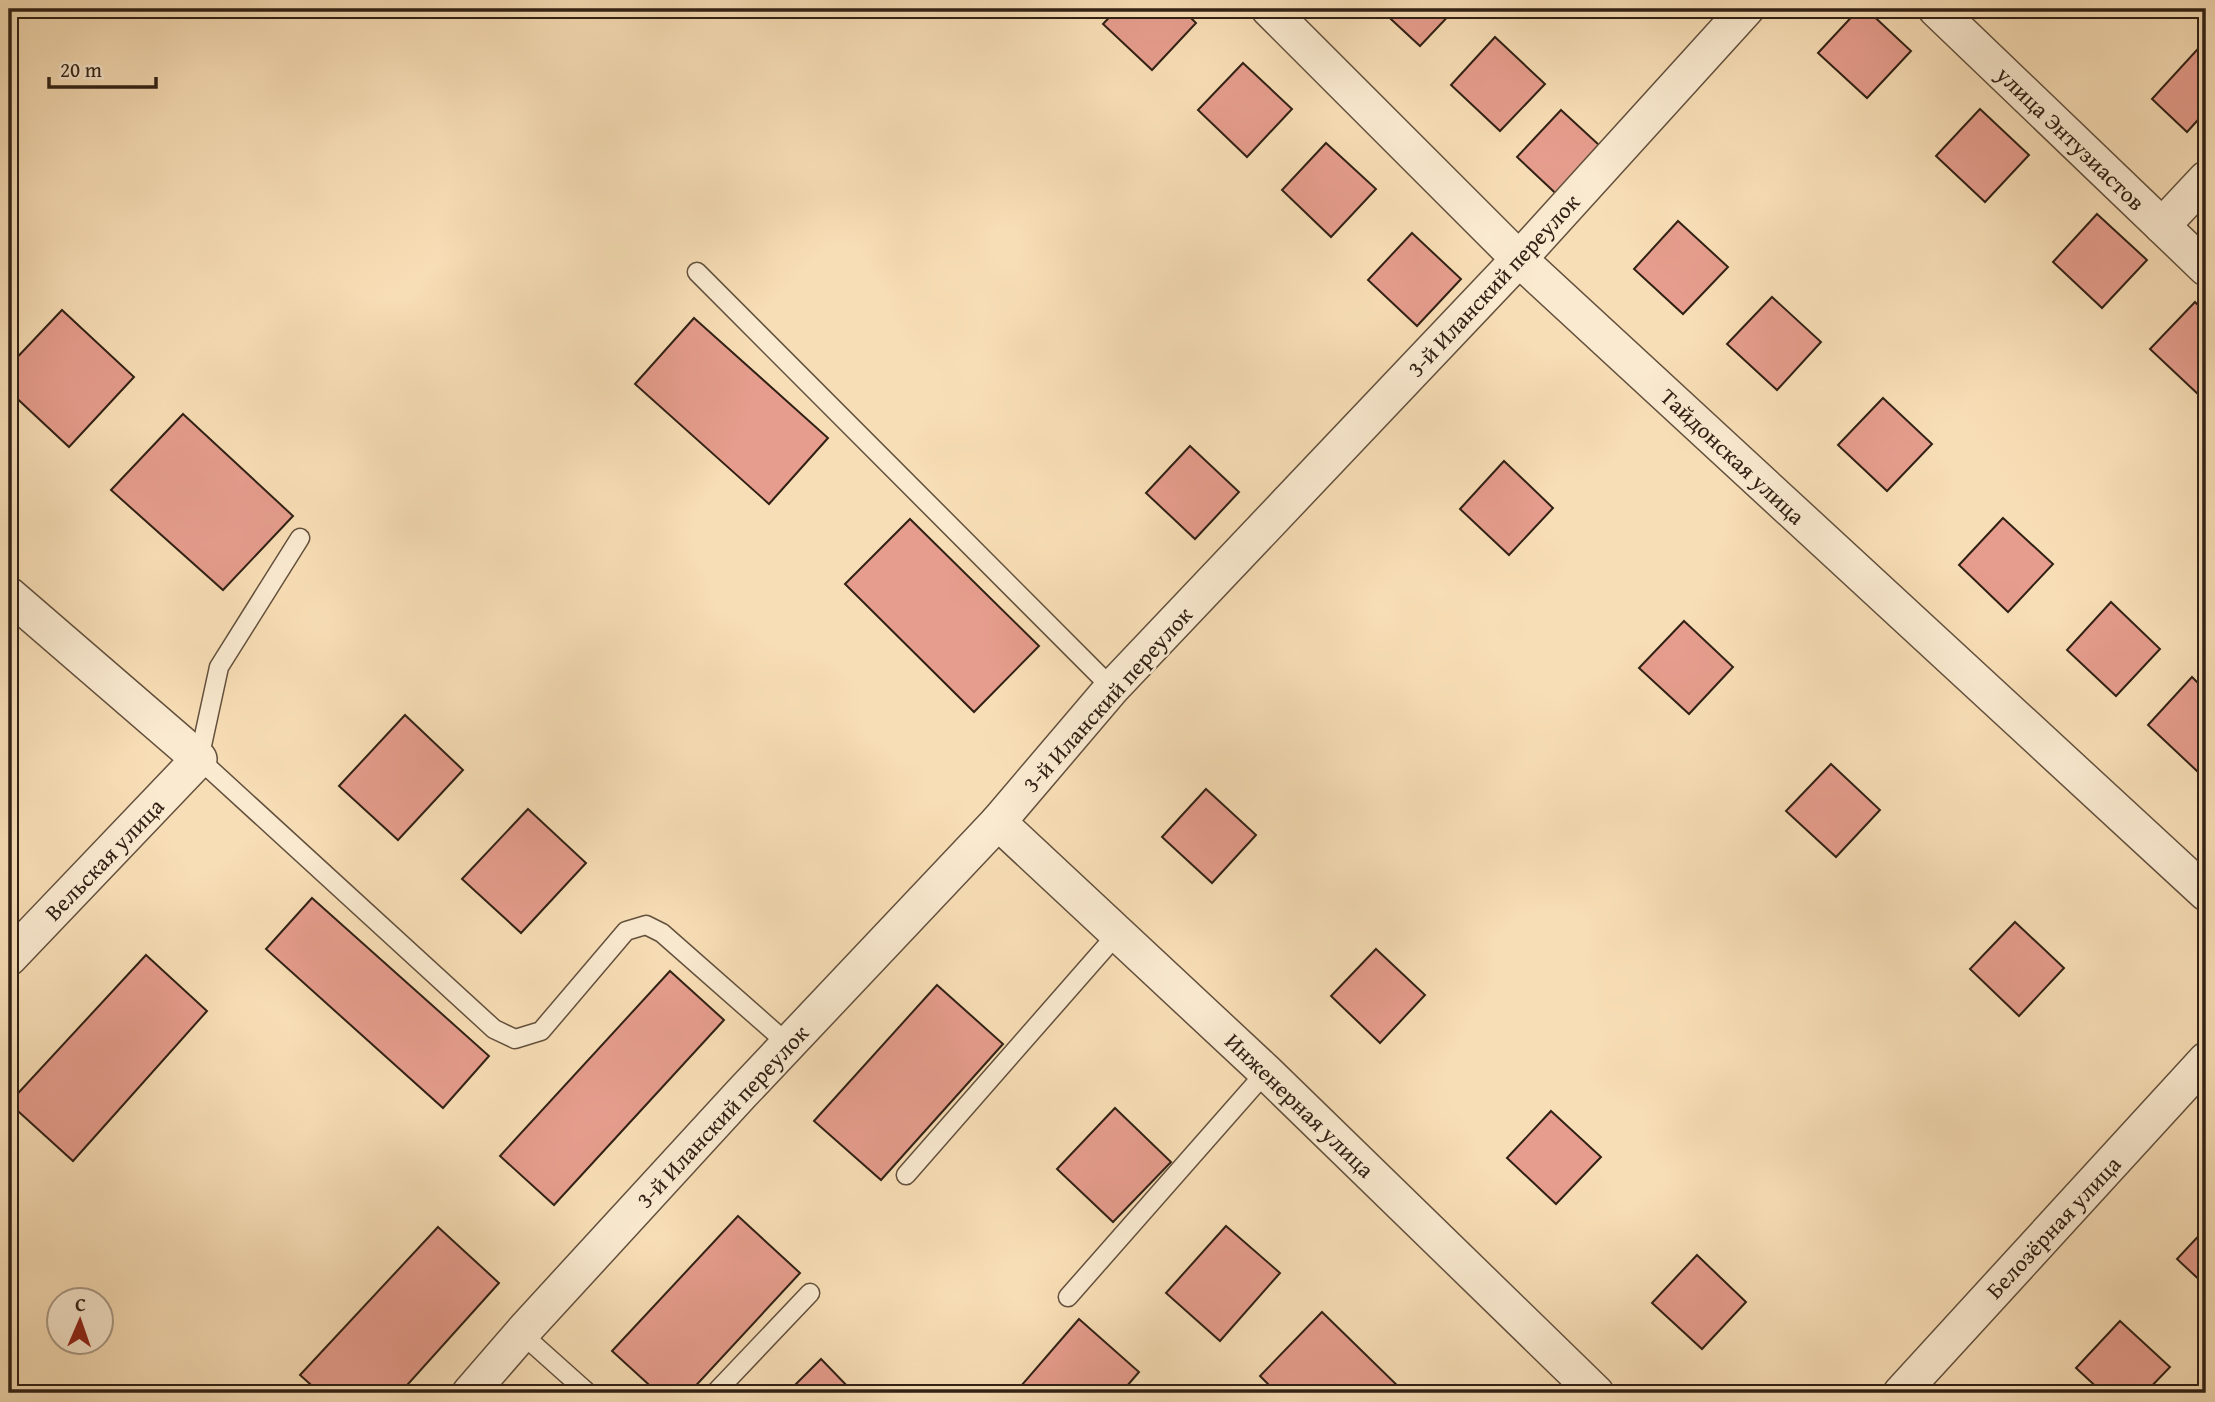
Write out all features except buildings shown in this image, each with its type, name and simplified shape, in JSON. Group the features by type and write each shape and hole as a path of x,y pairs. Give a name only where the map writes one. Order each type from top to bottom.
{"street":[{"name":"Тайдонская улица","path":"1269,9 1519,259 2206,893"},
{"name":"3-й Иланский переулок","path":"470,1393 788,1044 998,822 1112,688 1519,259 1746,9"},
{"name":"улица Энтузиастов","path":"1936,9 2206,268"},
{"path":"2162,226 2206,179"},
{"path":"9,594 200,759"},
{"name":"Вельская улица","path":"9,958 200,759"},
{"name":"Инженерная улица","path":"998,822 1266,1072 1596,1393"},
{"name":"Белозёрная улица","path":"1901,1393 2206,1060"}],"lane":[{"path":"698,272 1112,688"},
{"path":"300,538 219,667 200,759 495,1029 515,1039 541,1031 626,931 646,925 662,933 788,1044"},
{"path":"906,1175 1118,933"},
{"path":"1068,1297 1266,1072"},
{"path":"715,1393 810,1293"},
{"path":"522,1334 587,1393"}]}
